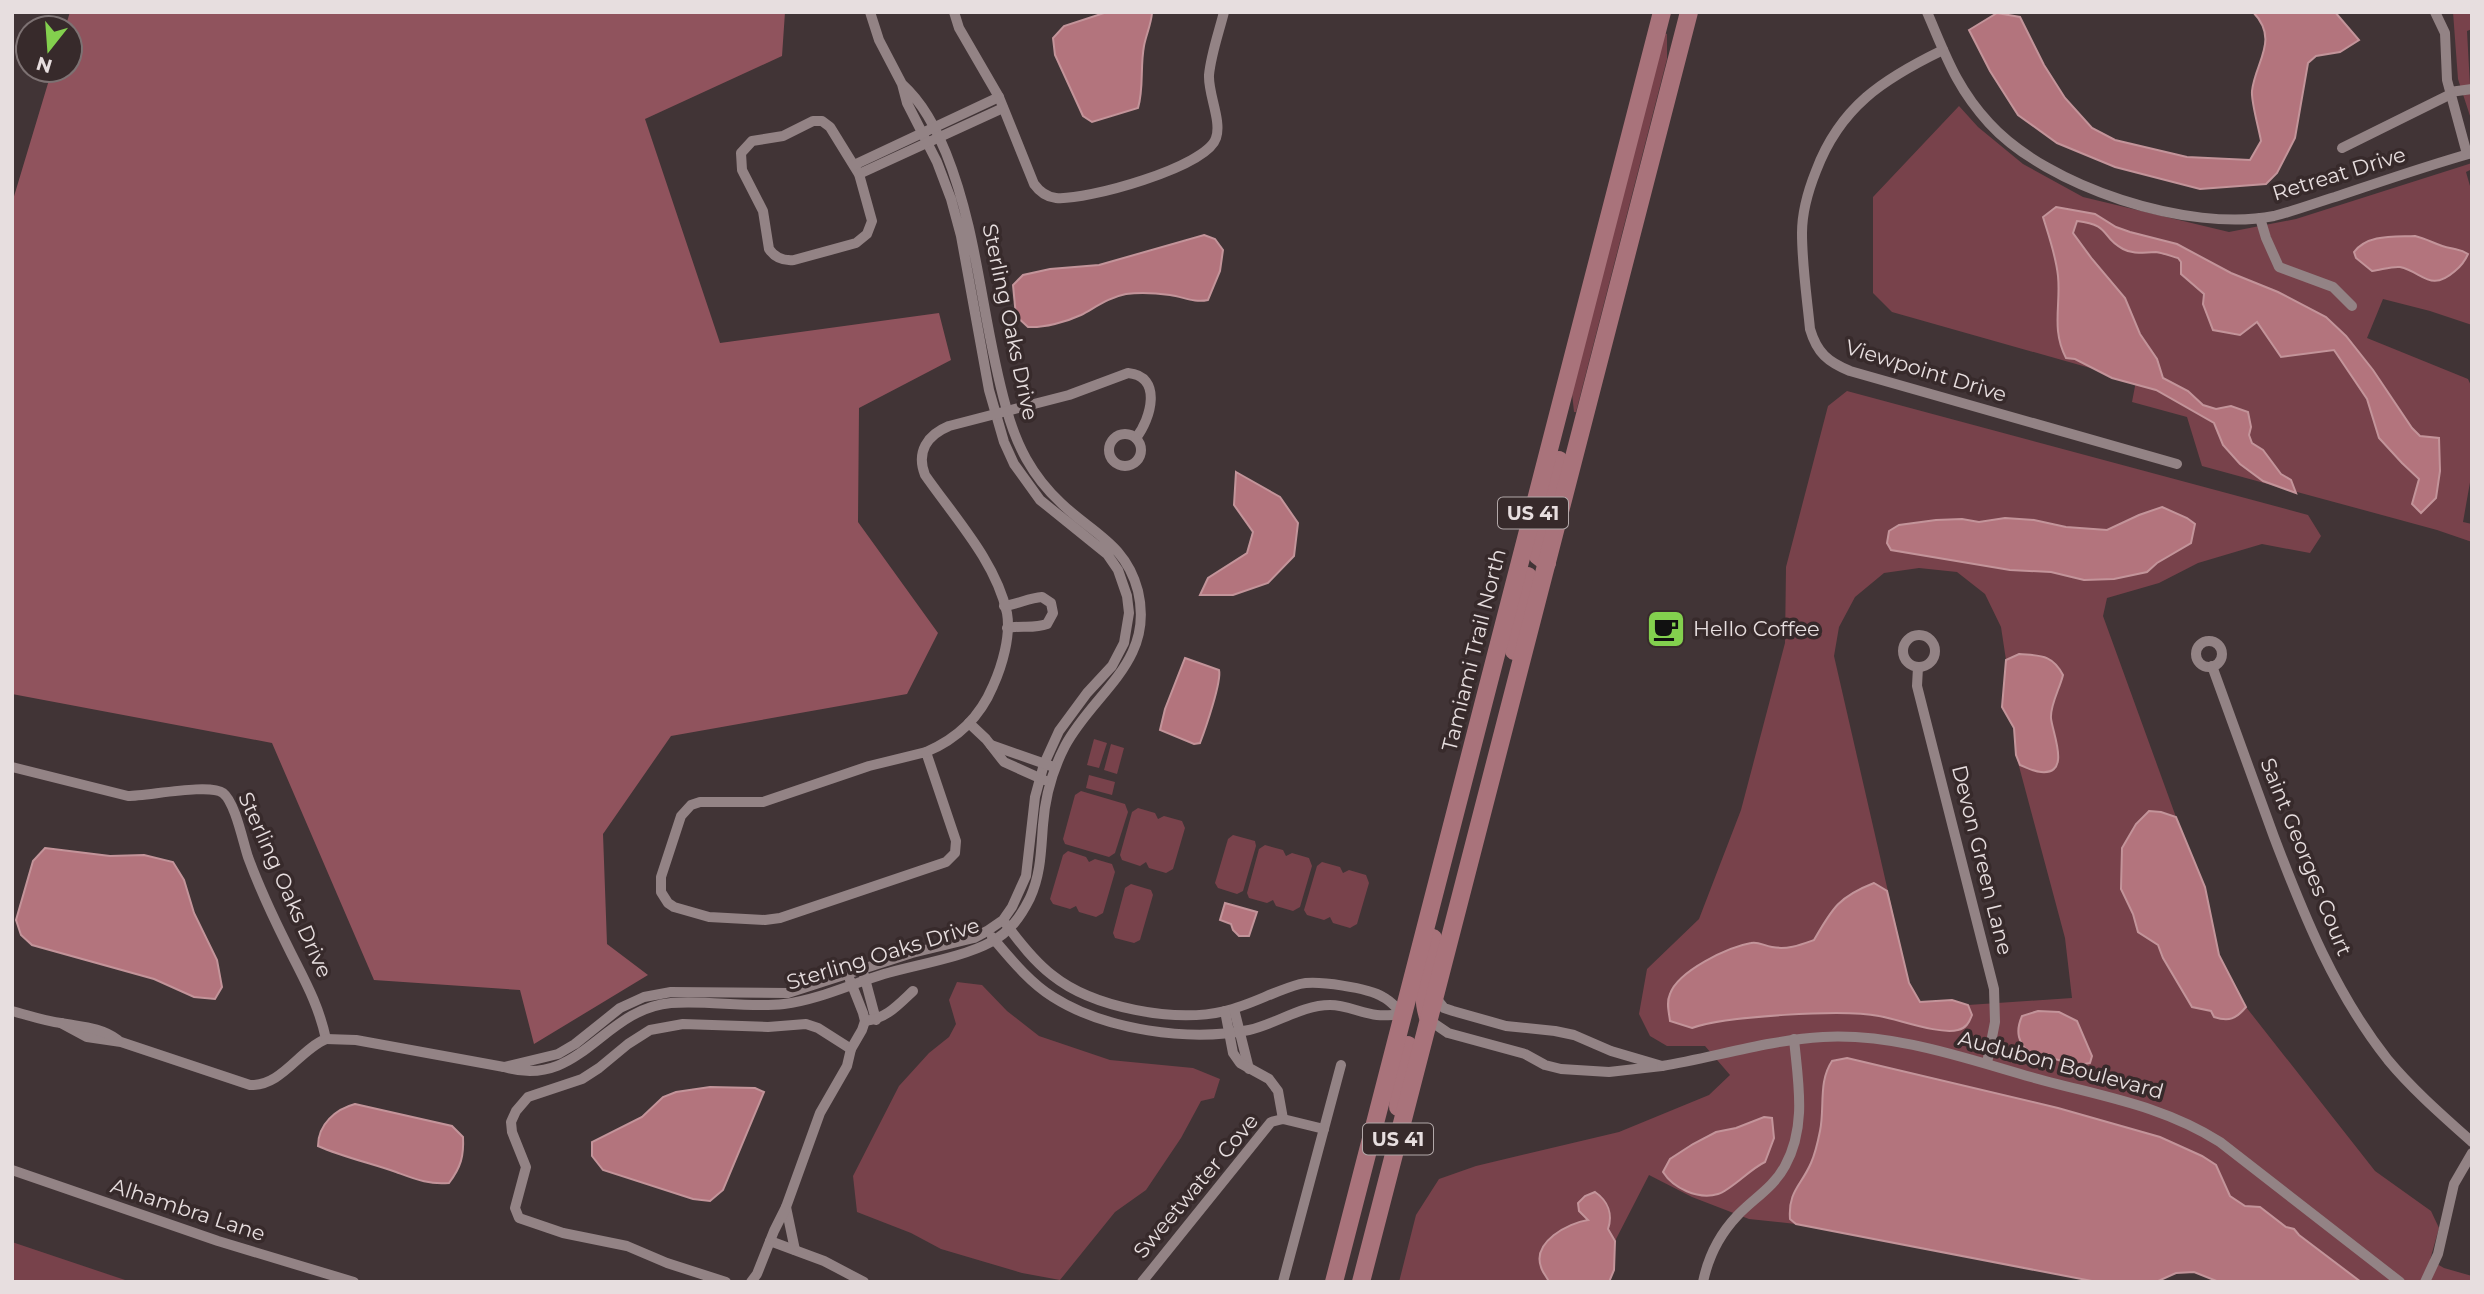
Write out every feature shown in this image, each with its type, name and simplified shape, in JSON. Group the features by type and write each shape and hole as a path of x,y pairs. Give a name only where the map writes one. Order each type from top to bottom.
{"main road":[{"name":"Tamiami Trail North","path":"1404,1014 1662,12"},
{"name":"US 41","path":"1361,1282 1689,12"},
{"path":"1547,563 1538,556 1538,544 1559,463 1561,404"},
{"path":"1507,714 1517,625 1528,576 1528,569 1521,558"},
{"path":"1429,1020 1422,992 1430,963 1440,872"},
{"path":"1395,1149 1399,1079 1409,1038 1404,1014"},
{"name":"US 41","path":"1334,1282 1404,1014"}],"street":[{"name":"Sterling Oaks Drive","path":"870,12 879,40 902,84 907,103 951,199 1001,412"},
{"path":"954,12 959,27 1001,102 1034,184 1045,195 1060,198 1098,194 1144,180 1207,150 1217,137 1209,75 1224,12"},
{"name":"Retreat Drive","path":"1927,12 1950,68 1987,121 2003,137 2048,170 2100,191 2169,213 2215,219 2260,218 2289,212 2469,153"},
{"path":"2435,12 2445,33 2445,67 2469,153"},
{"name":"Viewpoint Drive","path":"1943,50 1905,68 1859,101 1824,149 1810,185 1802,232 1810,329 1814,345 1824,358 1850,371 2177,464"},
{"name":"Sterling Oaks Drive","path":"12,766 128,796 207,788 223,793 230,803 248,857 269,907 314,997 326,1039 356,1040 504,1067 548,1058 560,1059 620,1008 644,996 671,992 788,993 850,979 866,980 972,950 1006,924 1026,876 1031,822 1059,731 1119,656 1127,629 1127,596 1118,570 1109,556 1053,512 1028,485 1004,442 968,217 937,133 918,99 902,84"},
{"path":"2343,148 2451,93 2472,89"},
{"path":"857,170 1001,102"},
{"path":"822,121 834,132 857,170 872,217 870,229 864,238 856,243 793,260 783,260 773,254 768,245 763,211 741,165 744,148 752,141 789,134 808,122 822,121"},
{"path":"2260,218 2279,267 2333,287 2352,306"},
{"path":"926,752 956,841 955,853 946,862 772,919 709,917 674,907 663,896 661,877 681,816 691,805 700,802 763,802 869,766 926,752 946,743 969,723 984,704 996,680 1004,653 1007,616 994,575 925,475 921,460 926,442 939,430 1069,395 1121,375 1134,374 1149,385 1152,396 1145,424 1136,438"},
{"path":"1004,606 1042,597 1051,603 1053,613 1047,624 1036,628 1022,625 1007,628"},
{"name":"Saint Georges Court","path":"2212,666 2300,906 2330,972 2362,1025 2390,1062 2431,1106 2472,1142"},
{"name":"Devon Green Lane","path":"1918,667 1917,686 1994,989 1995,1022 1987,1063"},
{"path":"969,723 1004,762 1045,780"},
{"path":"990,746 1049,765"},
{"path":"1006,924 1034,959 1053,976 1100,1001 1175,1014 1210,1014 1229,1010 1289,988 1318,982 1382,996 1404,1014"},
{"name":"Sterling Oaks Drive","path":"850,979 862,968 991,935"},
{"path":"991,935 1025,975 1051,996 1074,1009 1101,1019 1165,1032 1202,1035 1241,1031 1315,1007 1330,1005 1377,1015 1404,1014"},
{"path":"751,1282 757,1275 786,1207 820,1113 847,1066 851,1049 870,1020 866,980 862,968"},
{"path":"850,979 870,1020"},
{"path":"870,1020 888,1014 913,991"},
{"name":"Audubon Boulevard","path":"1435,997 1444,1008 1453,1011 1506,1026 1574,1035 1611,1051 1662,1066"},
{"path":"1229,1010 1241,1031 1249,1069"},
{"name":"Sweetwater Cove","path":"1229,1010 1228,1033 1233,1053 1240,1063 1269,1079 1278,1091 1283,1119"},
{"path":"12,1011 104,1031 121,1042 244,1084 256,1085 273,1080 302,1054 326,1039"},
{"name":"Audubon Boulevard","path":"1429,1020 1448,1033 1525,1054 1545,1065 1561,1069 1609,1072 1662,1066 1794,1039 1842,1037 1883,1040 1987,1063 2142,1105 2197,1128 2241,1158 2400,1282"},
{"path":"726,1282 677,1267 627,1246 563,1233 522,1220 516,1215 514,1208 526,1167 512,1132 514,1116 528,1097 569,1085 599,1068 638,1037 650,1030 667,1026 768,1027 806,1024 818,1028 851,1049"},
{"path":"1703,1282 1710,1259 1723,1234 1737,1216 1775,1181 1793,1149 1800,1107 1794,1039"},
{"path":"560,1059 569,1085"},
{"path":"1283,1282 1341,1065"},
{"name":"Sweetwater Cove","path":"1142,1282 1271,1122 1283,1119 1324,1129"},
{"path":"2425,1282 2438,1254 2454,1184 2472,1153"},
{"name":"Alhambra Lane","path":"12,1170 219,1241 354,1282"},
{"path":"786,1207 795,1250"},
{"path":"770,1241 824,1261 864,1282"}],"shaded area":[{"path":"785,12 782,56 645,119 720,343 939,313 951,360 859,408 858,522 938,633 907,694 671,736 603,834 607,944 648,975 534,1044 520,990 374,980 272,743 12,694 12,203 48,84 84,84 84,14 69,14"},
{"path":"1107,12 1152,13 1144,46 1138,108 1092,122 1083,116 1055,55 1053,38 1064,26"},
{"path":"2253,12 2335,12 2359,40 2340,52 2316,56 2308,63 2295,138 2277,173 2266,184 2200,189 2115,167 2057,143 2018,115 1990,71 1969,30 1997,13 2020,17 2044,65 2065,98 2092,128 2115,140 2187,157 2250,160 2261,141 2252,91 2265,42 2261,22"},
{"path":"2453,12 2472,12 2472,29 2467,31 2472,122 2458,79"},
{"path":"1664,33 1667,34 1667,59 1574,412 1572,393"},
{"path":"1959,106 1978,127 2023,164 2083,197 2229,232 2296,219 2472,163 2472,169 2466,172 2472,193 2472,325 2383,299 2367,338 2468,379 2472,388 2472,471 2463,522 2472,524 2472,542 2202,466 2187,417 2132,402 2136,381 1892,312 1873,293 1873,197"},
{"path":"2056,207 2095,214 2116,227 2177,244 2231,273 2278,292 2326,317 2346,336 2373,370 2412,428 2420,436 2439,438 2440,471 2436,498 2421,513 2412,504 2419,479 2379,438 2367,399 2334,350 2281,357 2257,322 2240,335 2213,330 2203,304 2204,294 2181,274 2181,262 2178,258 2156,252 2127,251 2116,245 2096,225 2077,221 2073,233 2125,298 2140,334 2157,359 2163,378 2188,391 2203,405 2216,409 2231,406 2248,412 2252,443 2263,450 2281,474 2291,480 2296,493 2263,481 2240,464 2223,445 2214,423 2156,390 2112,378 2075,359 2066,358 2059,337 2057,269 2043,217"},
{"path":"1204,235 1215,239 1223,250 1220,271 1208,300 1131,293 1114,297 1075,318 1048,325 1028,327 1016,316 1013,285 1023,275 1050,269 1099,265"},
{"path":"2415,236 2468,254 2455,271 2433,281 2400,267 2372,271 2356,258 2354,252 2374,239"},
{"path":"1847,391 2308,515 2321,536 2310,553 2262,544 2198,563 2159,583 2107,598 2103,616 2176,817 2205,887 2219,955 2246,1007 2375,1171 2431,1211 2439,1228 2430,1260 2444,1268 2472,1276 2472,1282 2220,1282 2194,1272 2176,1273 2156,1282 2097,1282 1796,1224 1749,1219 1692,1197 1649,1175 1615,1241 1614,1270 1609,1282 1399,1282 1416,1215 1439,1179 1476,1166 1619,1132 1709,1095 1730,1075 1705,1046 1667,1046 1650,1036 1639,1014 1647,969 1699,919 1741,810 1785,643 1786,567 1828,406","holes":["1919,568 1957,572 1985,594 2001,627 2006,660 2002,707 2014,728 2016,755 2065,938 2072,998 1968,1005 1952,1000 1920,1002 1909,983 1834,656 1839,627 1855,597 1884,573"]},
{"path":"1236,472 1280,497 1298,523 1294,556 1268,583 1233,595 1200,595 1208,578 1247,553 1253,532 1234,505"},
{"path":"2162,507 2195,524 2191,543 2147,572 2114,579 2084,580 2051,572 2010,570 1891,550 1887,543 1889,531 1899,525 1936,520 1962,519 1979,522 2005,518 2107,530"},
{"path":"2019,654 2050,660 2063,675 2051,713 2058,760 2056,767 2050,771 2038,772 2020,765 2016,755 2014,728 2002,707 2006,660"},
{"path":"1185,658 1219,670 1216,695 1206,728 1200,743 1194,744 1160,730 1165,709"},
{"path":"1094,739 1107,743 1099,768 1087,765"},
{"path":"1111,744 1124,748 1117,774 1104,770"},
{"path":"1089,775 1115,782 1112,795 1086,788"},
{"path":"1081,791 1125,804 1128,812 1115,853 1109,857 1065,844 1063,839 1075,795"},
{"path":"1138,808 1155,813 1158,819 1164,816 1182,821 1185,828 1173,869 1166,873 1149,868 1146,862 1140,866 1122,860 1120,855 1132,812"},
{"path":"2149,811 2176,817 2205,887 2219,955 2246,1007 2232,1018 2214,1017 2211,1011 2192,1007 2158,945 2138,932 2121,889 2122,848 2136,824"},
{"path":"1233,835 1255,841 1256,846 1243,891 1237,894 1218,888 1215,883 1228,839"},
{"path":"1265,845 1283,850 1286,856 1292,853 1309,858 1312,866 1300,907 1293,911 1276,906 1273,900 1267,903 1249,898 1247,893 1259,849"},
{"path":"45,848 110,856 144,855 173,862 184,880 194,913 217,960 222,987 215,999 194,997 154,979 32,945 21,935 16,920 33,861"},
{"path":"1068,851 1086,857 1089,862 1095,859 1112,864 1115,872 1103,913 1096,917 1079,912 1076,906 1070,909 1053,904 1050,899 1063,855"},
{"path":"1322,862 1340,867 1343,873 1349,870 1366,875 1369,883 1357,924 1350,928 1333,923 1330,917 1324,920 1307,915 1304,910 1317,866"},
{"path":"1874,883 1887,891 1909,983 1920,1002 1952,1000 1968,1005 1972,1015 1963,1028 1940,1030 1879,1016 1840,1013 1756,1017 1692,1028 1670,1021 1670,994 1675,985 1693,969 1741,945 1756,943 1783,948 1814,940 1837,905 1852,893"},
{"path":"1131,884 1151,890 1153,895 1140,940 1134,943 1115,938 1113,933 1125,888"},
{"path":"1225,903 1257,912 1249,936 1239,936 1231,924 1220,920"},
{"path":"957,982 982,985 1007,1011 1039,1036 1110,1060 1193,1068 1220,1079 1214,1098 1201,1101 1181,1138 1146,1190 1115,1212 1060,1280 1022,1273 941,1249 911,1233 857,1212 853,1176 899,1086 929,1053 949,1037 956,1024 949,1000"},
{"path":"2038,1011 2059,1012 2077,1021 2092,1056 2090,1063 2074,1064 2031,1055 2023,1046 2018,1032 2022,1016"},
{"path":"1847,1058 2058,1108 2160,1137 2216,1165 2230,1196 2245,1206 2260,1207 2286,1227 2294,1229 2361,1282 2219,1282 2194,1272 2176,1273 2156,1282 2097,1282 1796,1224 1790,1219 1791,1202 1816,1147 1825,1077 1832,1061"},
{"path":"710,1087 755,1088 764,1092 723,1190 710,1201 693,1199 603,1170 592,1156 592,1142 642,1117 663,1097 676,1092"},
{"path":"355,1104 452,1126 463,1137 463,1150 459,1166 449,1183 422,1181 318,1146 321,1131 329,1119"},
{"path":"1764,1117 1772,1118 1774,1138 1765,1162 1723,1192 1694,1194 1680,1188 1663,1172 1670,1159 1693,1144 1716,1132 1736,1128"},
{"path":"1595,1192 1608,1208 1608,1229 1615,1241 1614,1270 1609,1282 1549,1282 1541,1267 1542,1250 1554,1235 1571,1225 1588,1220 1579,1211 1578,1203"},
{"path":"12,1242 131,1282 12,1282"}],"place":[{"name":"Hello Coffee","path":"1666,629"}]}
